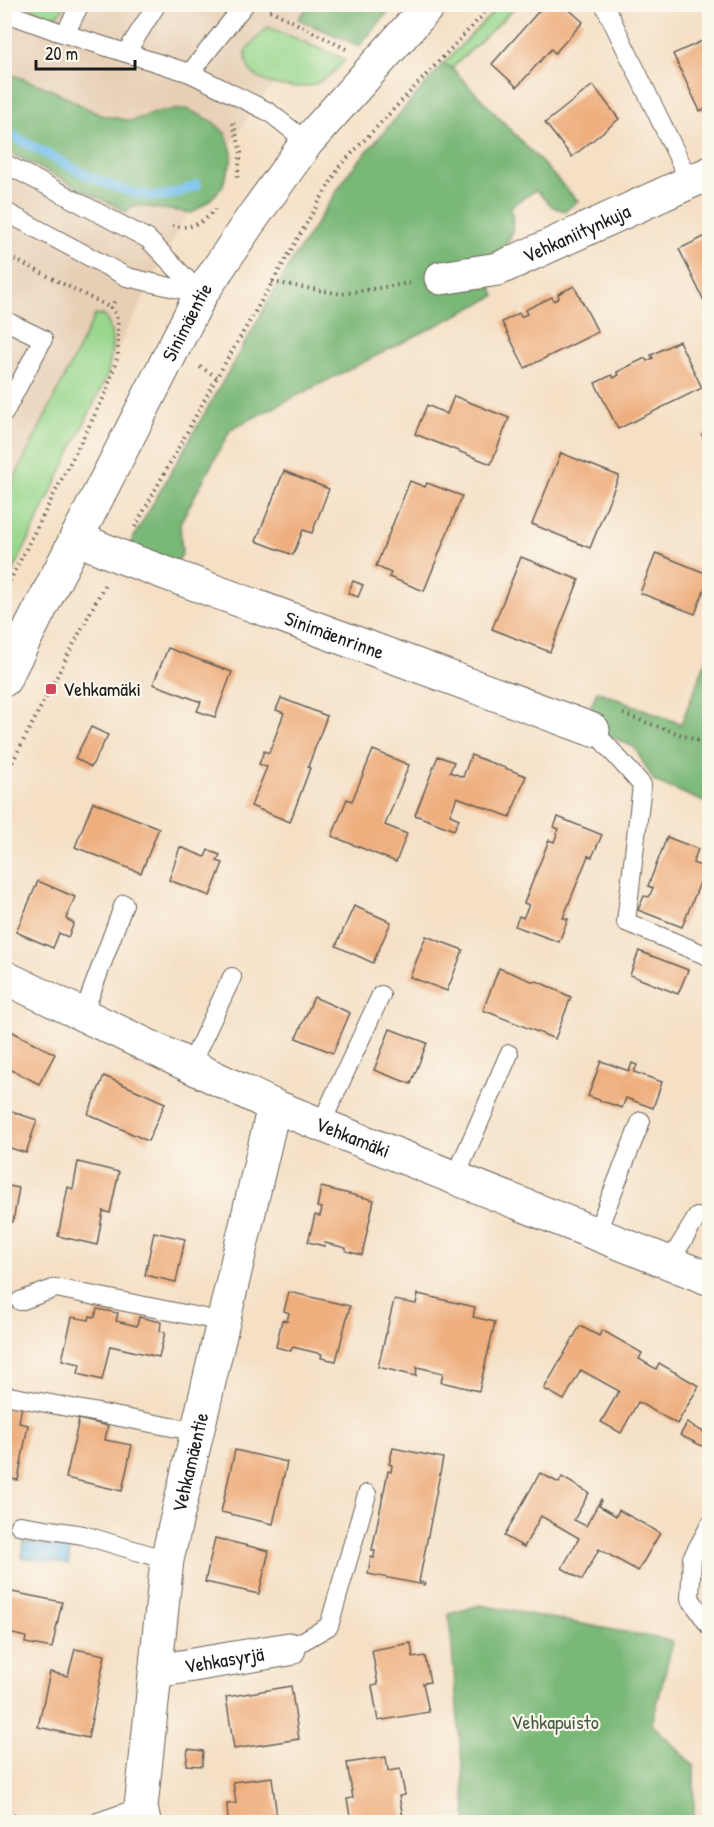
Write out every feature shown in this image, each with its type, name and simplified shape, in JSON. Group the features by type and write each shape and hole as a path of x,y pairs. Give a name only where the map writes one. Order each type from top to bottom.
{"street":[{"name":"Sinimäentie","path":"4,680 201,294 307,142 430,4"},
{"name":"Vehkaniitynkuja","path":"441,278 498,269 700,178"},
{"name":"Sinimäenrinne","path":"76,538 119,556 589,728"},
{"name":"Vehkamäki","path":"4,977 274,1106 710,1279"},
{"name":"Vehkamäentie","path":"143,1815 167,1560 274,1106"},
{"name":"Vehkasyrjä","path":"157,1671 289,1649"}],"lane":[{"path":"65,34 80,4"},
{"path":"126,53 157,4"},
{"path":"190,73 245,4"},
{"path":"604,4 700,178"},
{"path":"4,12 65,34 190,73 269,112 307,142"},
{"path":"4,163 148,239 201,294"},
{"path":"4,211 127,277 201,294"},
{"path":"4,320 43,339 4,413"},
{"path":"589,728 642,786 626,922 710,957"},
{"path":"83,1015 124,904"},
{"path":"190,1066 232,977"},
{"path":"321,1124 381,995"},
{"path":"455,1178 509,1054"},
{"path":"596,1234 641,1121"},
{"path":"669,1263 697,1217"},
{"path":"20,1301 56,1288 224,1322"},
{"path":"4,1395 198,1432"},
{"path":"289,1649 329,1626 367,1494"},
{"path":"19,1525 83,1535 167,1560"},
{"path":"710,1525 692,1558 690,1598 710,1627"},
{"path":"98,1822 143,1815"},
{"path":"4,1818 10,1822"}],"path":[{"path":"4,778 119,556 272,282 340,166 493,4"},
{"path":"269,10 353,53"},
{"path":"232,188 238,177 241,152 232,123 244,100"},
{"path":"148,239 157,223 185,228 205,220 219,205"},
{"path":"4,254 111,308 118,323 118,355 106,393 5,590"},
{"path":"111,308 127,277"},
{"path":"272,282 341,294 441,278"},
{"path":"589,728 597,705 710,745"}],"shaded area":[{"path":"5,5 344,5 254,107 182,223 5,570"}],"green space":[{"path":"31,4 65,5 62,11 51,16 32,8"},
{"path":"310,5 394,5 359,46 298,19"},
{"path":"500,5 518,5 452,68 443,64"},
{"path":"268,27 345,60 332,74 315,84 287,87 267,82 251,71 246,62 246,50"},
{"path":"443,64 452,68 578,201 565,211 553,207 536,190 511,206 513,226 509,240 482,261 495,296 231,429 180,523 182,554 176,564 127,549 290,264 350,171"},
{"path":"8,73 50,89 100,115 131,121 161,111 187,109 212,121 226,134 232,152 222,187 209,201 192,213 133,205 127,212 5,150 4,74"},
{"path":"95,315 103,315 112,336 108,374 15,568 5,576 5,498"},
{"path":"709,653 709,804 654,781 634,747 584,724 597,691 681,724"},
{"name":"Vehkapuisto","path":"480,1605 673,1641 652,1724 694,1766 694,1822 467,1822 449,1614"}],"water":[{"path":"24,1542 70,1549 68,1564 22,1557"}],"building":[{"path":"545,4 563,4 583,22 555,53 551,49 517,87 492,64"},
{"path":"709,38 710,107 700,111 673,54"},
{"path":"593,85 619,119 572,157 545,123"},
{"path":"710,234 710,309 708,309 679,249"},
{"path":"574,286 598,332 525,368 502,322 519,313 521,317 527,314 525,310 552,297 554,301 559,298 558,294"},
{"path":"679,341 702,388 618,429 595,383 612,375 614,378 619,375 617,372 645,358 647,361 653,358 651,355"},
{"path":"454,396 509,418 491,464 415,434 427,405 447,414"},
{"path":"710,432 710,450 702,435"},
{"path":"561,453 619,476 590,548 532,524"},
{"path":"284,471 329,489 312,533 303,530 293,555 256,541"},
{"path":"410,481 425,487 427,483 462,496 424,591 389,577 391,573 376,566"},
{"path":"656,553 710,575 695,614 640,593"},
{"path":"521,557 579,580 550,652 492,629"},
{"path":"353,581 363,585 358,597 348,593"},
{"path":"168,648 232,672 215,717 197,711 201,702 153,684"},
{"path":"281,698 327,716 290,822 251,806 267,767 259,764 264,751 269,753 284,713 276,710"},
{"path":"91,727 108,735 91,767 75,758"},
{"path":"373,750 409,765 385,825 407,834 396,862 332,836 347,799 352,801"},
{"path":"471,755 526,776 510,817 457,797 450,815 459,819 454,830 415,815 438,756 454,762 450,772 463,777"},
{"path":"93,802 159,828 141,873 75,847"},
{"path":"558,817 602,835 592,857 588,856 563,918 568,919 559,942 515,926 519,916 523,918 529,905 524,903 549,840 554,842 559,829 554,827"},
{"path":"667,837 698,849 693,863 706,868 682,927 638,910 644,896 649,897 653,888 648,886"},
{"path":"180,847 205,857 208,850 220,855 217,861 223,863 210,896 169,880"},
{"path":"38,881 75,897 66,919 74,923 68,937 59,933 53,948 16,932"},
{"path":"354,906 391,922 373,963 336,946"},
{"path":"426,936 463,950 447,991 410,977"},
{"path":"639,951 688,970 678,994 630,975"},
{"path":"499,968 534,982 537,981 571,997 555,1039 483,1010"},
{"path":"314,997 350,1013 333,1053 296,1038"},
{"path":"5,1028 55,1054 39,1084 4,1066"},
{"path":"390,1029 427,1043 411,1084 374,1070"},
{"path":"601,1061 629,1071 632,1063 637,1065 634,1072 662,1082 653,1108 626,1098 622,1108 588,1096"},
{"path":"104,1076 165,1103 148,1141 88,1114"},
{"path":"4,1109 37,1120 26,1153 4,1146"},
{"path":"78,1162 119,1172 110,1213 103,1211 97,1245 58,1236 68,1187 73,1189"},
{"path":"4,1185 19,1188 13,1222 4,1221"},
{"path":"321,1187 374,1200 362,1255 346,1251 346,1248 308,1242 315,1215 320,1216 322,1208 317,1207"},
{"path":"154,1232 185,1239 176,1282 145,1275"},
{"path":"289,1292 350,1306 336,1361 321,1358 322,1354 292,1347 291,1351 276,1347 282,1320 287,1321 289,1313 284,1311"},
{"path":"418,1294 475,1307 473,1317 495,1322 479,1391 441,1382 443,1373 417,1367 416,1376 378,1367 394,1300 416,1304"},
{"path":"97,1309 118,1313 116,1321 137,1326 139,1317 161,1322 160,1331 165,1332 159,1357 110,1346 102,1380 78,1374 80,1364 62,1360 72,1317 89,1320 90,1316 95,1317"},
{"path":"580,1326 599,1336 602,1330 642,1353 639,1359 656,1369 659,1363 699,1386 677,1424 638,1402 621,1433 601,1422 619,1391 581,1370 564,1400 544,1389"},
{"path":"4,1401 22,1405 19,1423 28,1425 18,1480 4,1478"},
{"path":"79,1419 108,1426 105,1440 132,1445 122,1491 66,1478"},
{"path":"687,1423 709,1435 704,1447 680,1435"},
{"path":"393,1448 443,1458 419,1582 425,1583 424,1585 368,1574 371,1557 374,1558 375,1550 372,1550 388,1471 391,1472 392,1465 389,1464"},
{"path":"235,1450 287,1462 273,1524 221,1512"},
{"path":"540,1473 559,1483 562,1477 589,1493 574,1520 586,1526 601,1499 599,1506 616,1516 619,1510 660,1533 638,1571 599,1549 582,1580 562,1568 579,1538 541,1516 524,1547 504,1536"},
{"path":"215,1538 269,1551 259,1594 205,1582"},
{"path":"7,1591 62,1602 52,1648 25,1643 26,1637 4,1632 4,1603"},
{"path":"411,1643 413,1658 425,1656 430,1682 423,1683 429,1712 378,1721 372,1686 378,1685 372,1650"},
{"path":"75,1649 105,1655 88,1738 38,1727 50,1672 68,1676"},
{"path":"291,1686 299,1739 234,1749 226,1697"},
{"path":"188,1749 203,1751 202,1766 186,1765"},
{"path":"386,1757 388,1771 400,1769 405,1795 399,1796 404,1822 351,1822 347,1799 353,1798 347,1763"},
{"path":"272,1777 277,1818 228,1822 227,1804 236,1803 233,1782"}],"waterway":[{"path":"4,131 77,170 135,193 164,196 197,185"}],"place":[{"name":"Vehkamäki","path":"51,689"}]}
